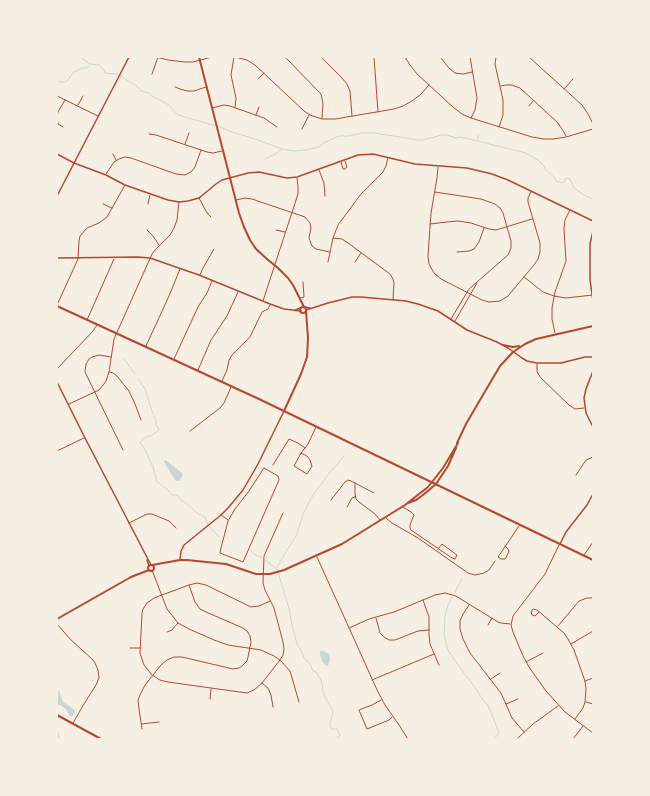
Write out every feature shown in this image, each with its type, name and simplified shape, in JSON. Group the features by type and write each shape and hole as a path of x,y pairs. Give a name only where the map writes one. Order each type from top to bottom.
{"main road":[{"path":"199,57 244,227 250,240 261,254 288,278 293,285 306,318 308,341 306,360 284,411"},
{"path":"57,306 232,386 593,560"},
{"path":"404,505 416,500 436,484 448,466 473,410 503,362 513,352 520,346 533,340 593,326"},
{"path":"503,346 520,346"},
{"path":"57,619 131,576 150,567 161,564 180,560 220,563 263,574 278,572 316,556 342,544 404,505 432,482 443,468 458,443"},
{"path":"57,715 101,739"}],"street":[{"path":"57,196 129,57"},
{"path":"152,74 157,57 180,62 189,62 212,57"},
{"path":"234,108 236,98 231,75 235,57 251,62 299,107 310,115 322,119 330,120 394,110 408,104 421,94 429,85"},
{"path":"285,57 321,94 323,104 322,119"},
{"path":"321,57 347,84 350,94 352,116"},
{"path":"374,57 378,112"},
{"path":"405,57 417,74 453,107 462,114 471,118 544,139 566,137 593,129"},
{"path":"440,57 455,73 463,74 472,72"},
{"path":"470,57 477,98 475,110 471,118"},
{"path":"496,57 503,100 503,110 499,127"},
{"path":"529,57 582,105 593,124"},
{"path":"258,79 264,73"},
{"path":"564,89 573,79"},
{"path":"501,86 509,84 518,86 557,122 566,137"},
{"path":"175,86 187,91 194,91 206,87"},
{"path":"57,96 98,116"},
{"path":"78,106 83,96"},
{"path":"63,127 58,124 57,117 65,99"},
{"path":"529,106 534,100"},
{"path":"212,108 224,106 234,108 266,119 277,126"},
{"path":"256,115 259,106"},
{"path":"302,129 310,115"},
{"path":"185,145 189,133"},
{"path":"149,134 210,153 223,151"},
{"path":"106,175 112,164 116,160 122,158 131,158 176,174 188,174 195,167 201,150"},
{"path":"57,154 74,163 106,175 125,185 168,200 179,202 199,198 219,181 230,177 255,172 283,178 297,177 363,154 374,154 415,164 468,168 484,172 500,177 593,221"},
{"path":"113,154 116,160"},
{"path":"328,262 333,238 338,225 361,194 382,172 386,166 388,158"},
{"path":"340,161 342,168 345,169 347,167 345,160"},
{"path":"438,166 430,224 428,256 430,267 437,276 466,292 489,302 500,301 508,296 536,262 540,252 539,239 528,202 528,198 532,192"},
{"path":"319,170 324,183 325,196"},
{"path":"262,301 298,194 297,177"},
{"path":"57,306 78,257 79,241 82,233 87,228 105,219 110,214 125,185"},
{"path":"434,192 477,198 495,204 503,213 511,241 510,252 466,292 451,320"},
{"path":"148,204 151,194"},
{"path":"199,198 211,217"},
{"path":"236,200 245,198 252,199 305,217 309,220 311,228 309,238 312,246 316,249 330,252"},
{"path":"68,405 99,390 108,377 116,333 150,258 170,235 174,228 177,220 179,202"},
{"path":"103,204 112,208"},
{"path":"555,334 551,314 554,296 566,261 564,228 570,210"},
{"path":"430,224 447,222 471,223 496,230 532,219"},
{"path":"457,252 474,249 479,242 484,227"},
{"path":"147,230 159,246"},
{"path":"276,230 285,232"},
{"path":"593,231 590,244 593,301"},
{"path":"333,238 345,241 362,252 392,276 394,286 393,300"},
{"path":"200,275 214,249"},
{"path":"355,262 362,252"},
{"path":"57,258 150,258 200,275 238,292 284,309 294,310 312,308 352,297 412,302 438,312 472,333 491,339 527,361 537,363 561,363 593,356"},
{"path":"87,320 114,258"},
{"path":"146,346 180,269"},
{"path":"524,277 543,292 554,296 566,298 593,295"},
{"path":"174,360 198,307 212,281"},
{"path":"454,322 478,281"},
{"path":"300,300 304,296 303,282"},
{"path":"197,370 211,340 227,316 238,292"},
{"path":"221,381 227,370 229,360 232,355 250,337 262,312 268,309 270,304"},
{"path":"57,369 97,325"},
{"path":"111,357 95,356 86,364 85,372 122,450"},
{"path":"537,363 539,375 569,405 575,409 585,408"},
{"path":"109,372 117,376 128,391 141,420"},
{"path":"593,372 584,398 588,419 593,427"},
{"path":"57,382 147,558 167,609 178,623 189,630 214,640 266,652 280,660 290,671 299,702"},
{"path":"190,431 220,408 232,386"},
{"path":"180,560 181,551 184,545 220,516 236,500 253,475 284,411"},
{"path":"301,453 307,456 312,466 307,474 294,466 301,453 305,449 316,426"},
{"path":"57,451 85,438"},
{"path":"273,465 289,439 298,443 305,449"},
{"path":"576,475 586,460 593,457"},
{"path":"264,468 278,476 279,480 244,562 220,553 228,521 264,468"},
{"path":"331,500 346,481 350,480 374,493"},
{"path":"356,483 356,497 359,502 380,520"},
{"path":"593,494 587,505 566,532 545,574 513,616 511,624 526,662 546,691 559,706 593,734"},
{"path":"347,507 352,498 356,497"},
{"path":"404,505 414,515 410,525 411,530 438,549 452,558 455,559 457,555 442,544 438,549"},
{"path":"270,601 259,606 251,607 206,585 197,583 150,600 143,609 140,648 144,665 152,675 164,681 247,693 254,690 262,683 280,660 284,652 284,645 275,612 264,586 263,574 264,556 283,513"},
{"path":"129,524 147,514 152,514 169,521 176,528"},
{"path":"220,516 228,521"},
{"path":"386,517 392,523 418,538 468,573 484,573 489,570 495,561"},
{"path":"505,546 509,550 506,558 503,560 498,557 505,546 520,524"},
{"path":"584,555 593,542"},
{"path":"316,556 381,700 408,739"},
{"path":"142,729 138,700 142,690 163,662 174,657 182,657 230,669 236,669 245,663 248,657 250,648 249,633 243,628 200,609 195,602 189,585"},
{"path":"349,628 438,594 456,596 501,623 511,624"},
{"path":"558,627 579,601 587,598 593,598"},
{"path":"422,600 428,618 430,640 439,665"},
{"path":"469,604 461,618 460,625 461,633 467,648 501,693 512,718 524,732"},
{"path":"540,612 564,633 571,644 585,681 585,702 583,708 575,719"},
{"path":"376,617 379,630 382,636 386,639 398,639 415,632 429,630"},
{"path":"488,625 492,618"},
{"path":"167,632 172,630 178,623"},
{"path":"57,624 70,639 93,660 98,670 96,685 73,724"},
{"path":"571,644 593,631"},
{"path":"130,648 140,648"},
{"path":"526,662 543,653"},
{"path":"372,680 434,654"},
{"path":"490,680 500,672"},
{"path":"585,681 593,678"},
{"path":"262,683 268,688 272,695 273,707"},
{"path":"210,699 211,688"},
{"path":"506,705 518,699"},
{"path":"381,700 359,710 367,729 389,720 393,716"},
{"path":"585,702 593,704"},
{"path":"518,738 533,724 559,706"},
{"path":"142,724 159,722"},
{"path":"573,739 583,726"}],"shaded area":[{"path":"165,460 182,473 183,475 179,481 175,480 164,462"},
{"path":"320,651 324,651 329,654 330,659 328,666 322,661"},
{"path":"57,689 63,702 75,710 72,717 66,709 60,705 57,705"}],"waterway":[{"path":"80,57 90,64 99,65 105,73 116,74 122,77 137,86 141,91 149,93 169,105 178,115 220,127 282,149 293,151 307,150 319,147 325,142 339,136 349,136 361,133 374,133 419,140 442,135 456,138 461,137 526,153 538,160 556,181 562,183 566,178 570,179 574,188 593,199"},
{"path":"57,82 65,82 73,73 81,68 87,68 89,65"},
{"path":"478,135 478,140"},
{"path":"265,159 282,149"},
{"path":"124,359 135,374"},
{"path":"138,379 145,389 153,414"},
{"path":"154,416 159,430 144,438 140,443 143,446 153,467 156,481 172,495 177,495 197,513 205,517 208,525 219,537"},
{"path":"277,568 296,536 304,512 313,495 344,456"},
{"path":"251,550 254,554 262,558"},
{"path":"265,560 277,569 290,612 297,644 304,658 322,682 323,693 332,709 333,714 330,727 332,729 337,729 340,735 334,739"},
{"path":"455,592 462,579"},
{"path":"452,597 445,616 444,634 446,644 449,652 488,705 499,733 494,739"},
{"path":"57,728 59,739"}]}
